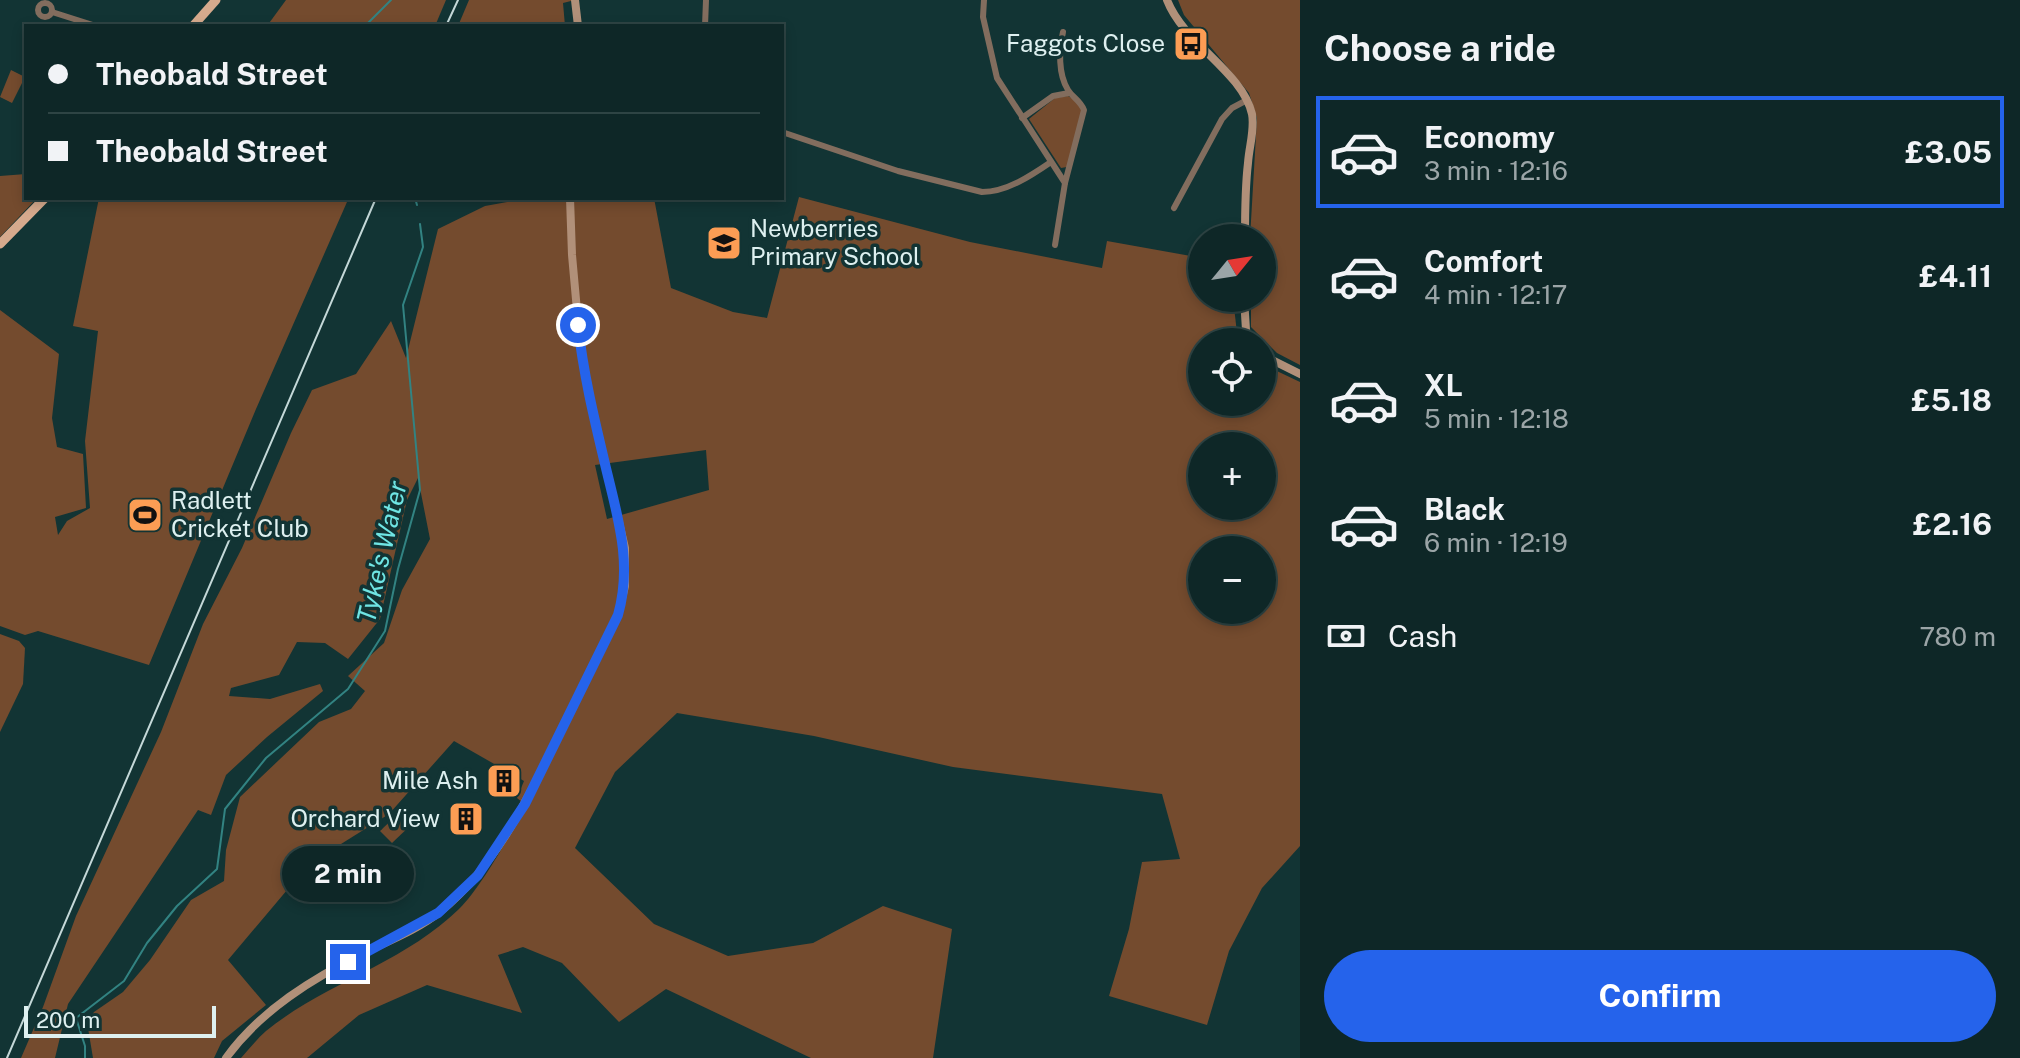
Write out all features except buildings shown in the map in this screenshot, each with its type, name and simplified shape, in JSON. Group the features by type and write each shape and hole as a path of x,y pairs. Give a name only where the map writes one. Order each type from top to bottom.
{"main road":[{"path":"195,24 216,0"},
{"path":"0,244 43,200"}],"street":[{"path":"575,0 578,24"},
{"path":"705,24 706,0"},
{"path":"984,0 983,17 997,78 1065,183"},
{"path":"1167,0 1179,24 1238,86 1247,100 1253,118 1245,224"},
{"path":"52,12 90,24"},
{"path":"1055,245 1065,183 1084,110 1079,100 1069,93 1062,72 1059,49 1063,32"},
{"path":"1022,118 1053,96 1069,93"},
{"path":"1174,208 1222,119 1232,108 1247,100"},
{"path":"784,133 898,171 982,192 992,192 1026,178 1051,162"},
{"path":"226,1058 257,1020 282,1001 357,956 414,929 438,913 478,875 525,804 618,615 625,586 625,548 582,358 570,200"},
{"path":"1276,362 1300,374"}],"shaded area":[{"path":"286,0 446,0 436,24 268,24"},
{"path":"469,0 571,0 563,3 565,24 459,24"},
{"path":"1178,0 1300,0 1300,365 1276,352 1276,328 1251,327 1251,312 1276,312 1276,224 1251,224 1257,118 1249,93 1184,15"},
{"path":"11,70 24,76 12,103 0,97"},
{"path":"1068,96 1076,100 1082,109 1067,167 1061,168 1029,119 1055,98"},
{"path":"24,174 24,200 35,200 0,237 0,176"},
{"path":"799,197 970,242 1102,268 1107,241 1188,255 1188,312 1235,312 1236,328 1188,328 1188,416 1276,416 1276,371 1300,382 1300,846 1262,888 1229,951 1207,1025 1109,996 1129,929 1142,862 1180,859 1162,794 953,767 814,736 677,713 615,772 575,848 654,924 728,956 813,943 883,906 952,929 933,1058 811,1058 666,989 619,1022 562,963 523,947 498,955 522,1013 427,985 359,1015 307,1058 241,1058 266,1031 289,1014 389,959 437,928 459,909 486,874 527,806 517,798 524,781 454,741 389,814 309,864 228,960 266,1005 222,1041 214,1058 93,1058 87,1022 94,1012 123,992 150,960 191,900 224,881 226,850 240,797 319,722 351,709 365,691 348,676 384,643 402,590 430,539 418,478 407,500 380,619 348,659 325,643 297,642 279,675 231,688 229,696 270,699 320,684 323,691 226,775 211,815 198,810 68,1004 55,1058 21,1058 76,916 161,732 203,624 242,548 312,390 356,374 391,321 406,358 438,229 485,206 518,200 654,200 671,288 733,312 767,318","holes":["706,450 709,490 607,519 595,465"]},
{"path":"99,200 350,200 256,409 149,665 38,631 25,635 0,626 0,310 59,354 52,418 57,447 83,454 86,508 55,517 58,535 67,521 90,508 85,441 98,331 73,326"},
{"path":"0,634 19,641 25,648 23,684 0,732"},
{"path":"402,810 413,823 392,843 380,831"}],"waterway":[{"name":"Tyke's Water","path":"367,24 391,0"},
{"name":"Tyke's Water","path":"416,200 417,205"},
{"name":"Tyke's Water","path":"85,1058 85,1046 76,1018 124,981 147,943 177,906 217,869 225,809 266,758 348,689 385,631 420,490 403,305 423,247 420,224"}],"railway":[{"path":"447,24 458,0"},
{"path":"7,1058 375,200"}],"place":[{"name":"Faggots Close","path":"1191,44"},
{"name":"Newberries Primary School","path":"724,243"},
{"name":"Radlett Cricket Club","path":"145,515"},
{"name":"Mile Ash","path":"504,781"},
{"name":"Orchard View","path":"466,819"}],"route":[{"path":"348,962 414,929 438,913 478,875 525,804 618,615 625,586 625,548 584,371 578,325"}]}
